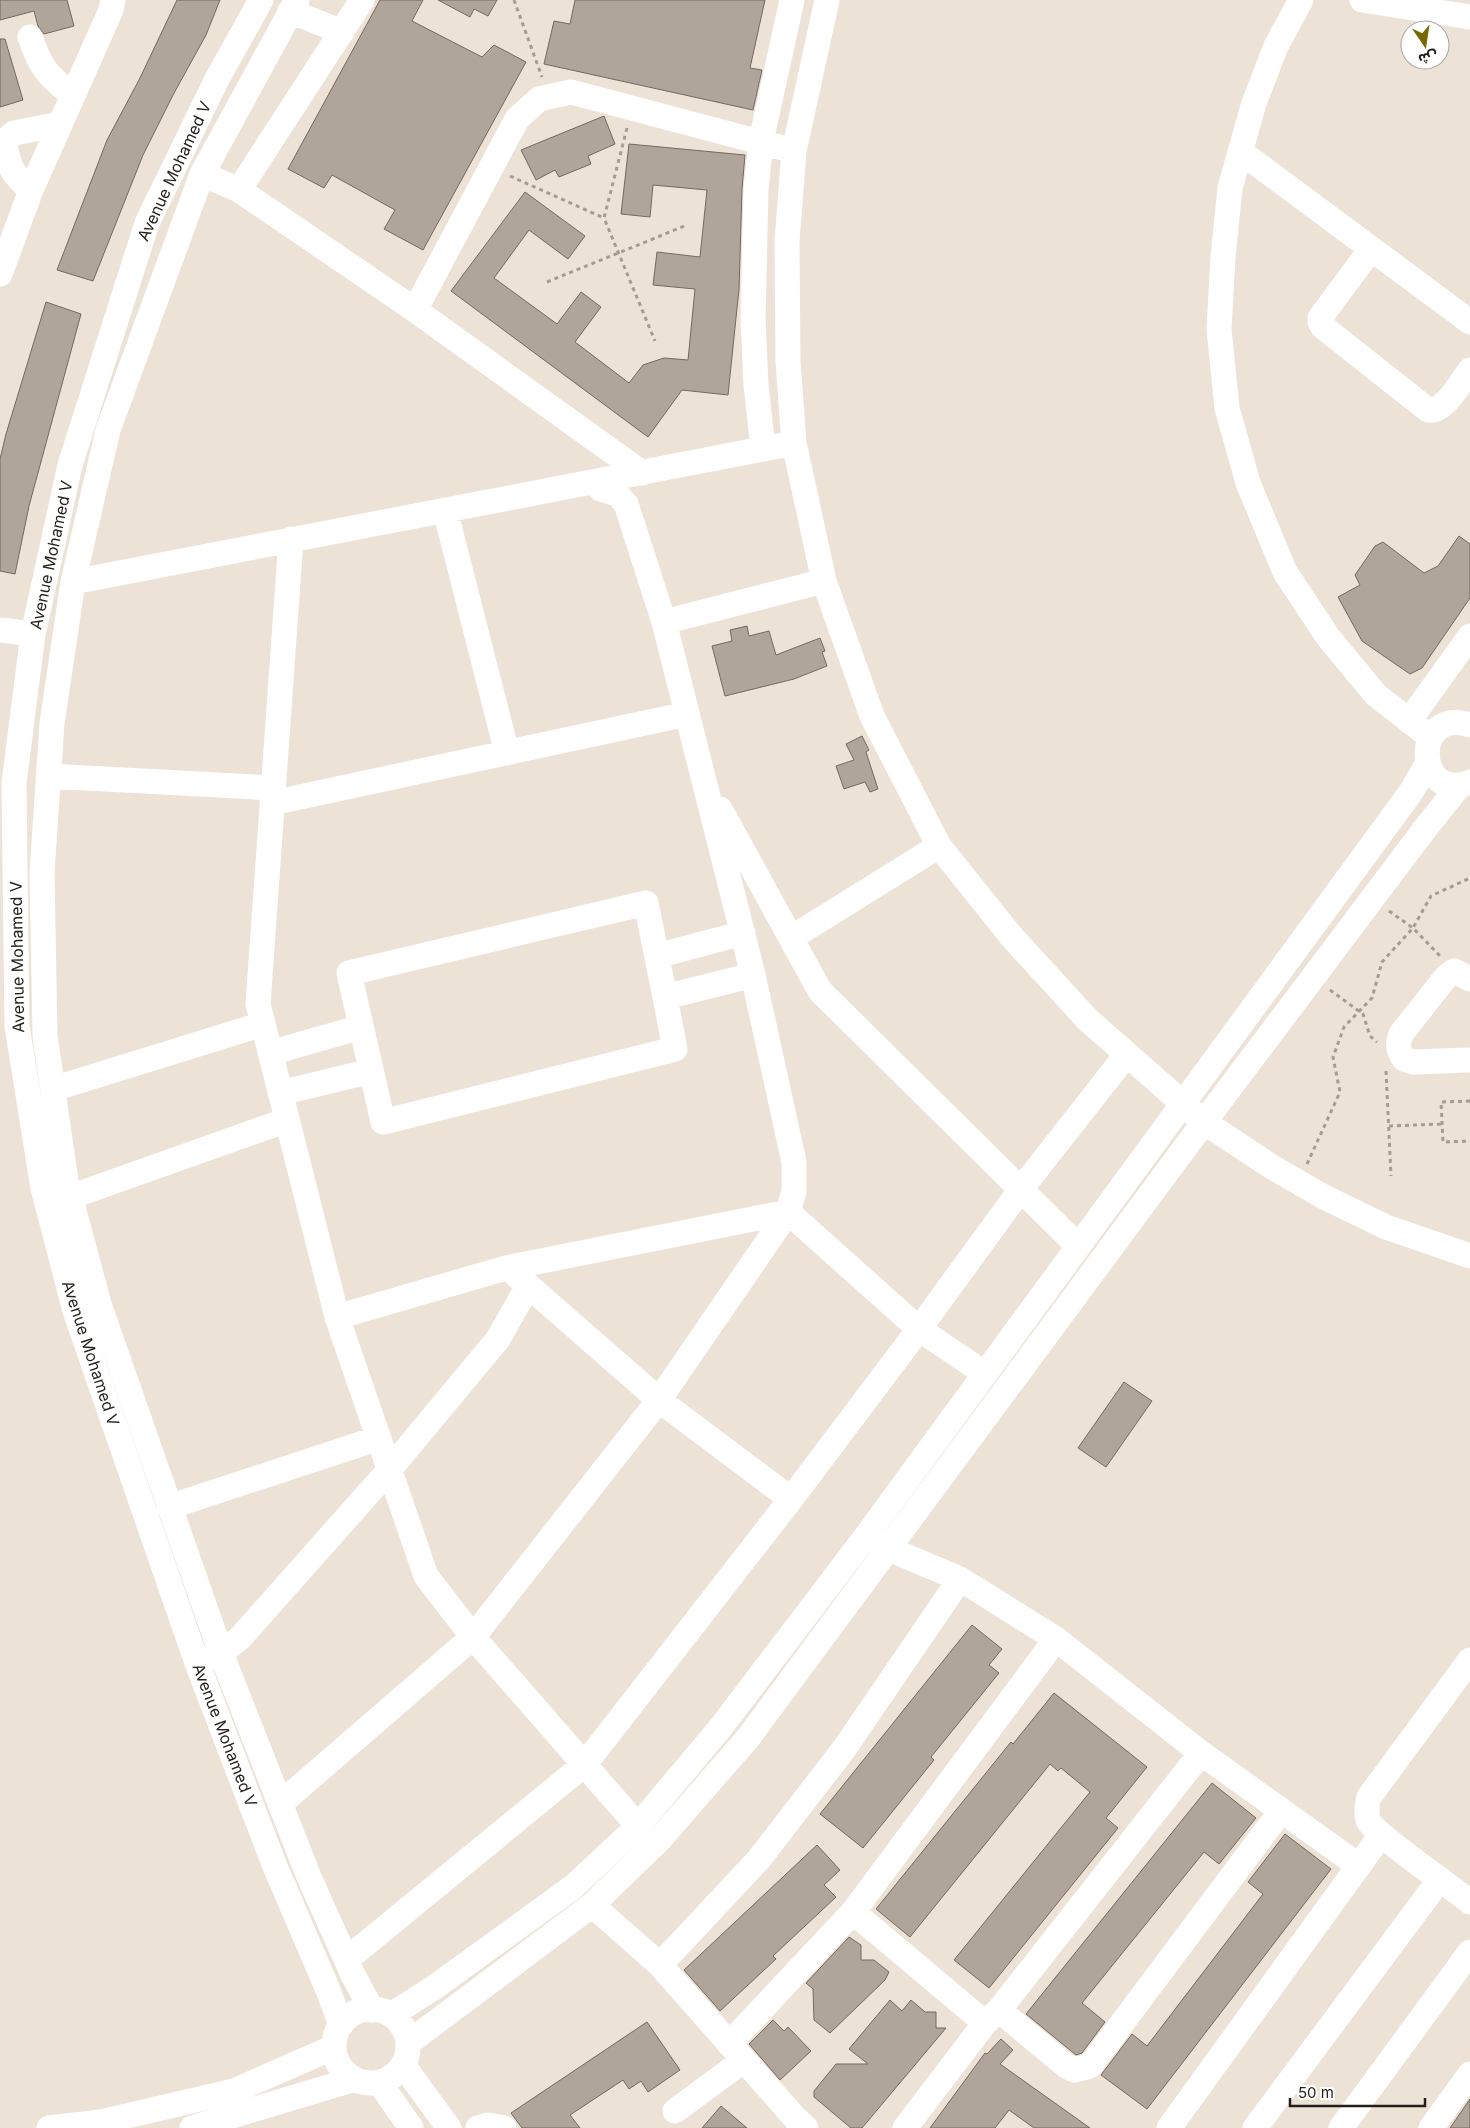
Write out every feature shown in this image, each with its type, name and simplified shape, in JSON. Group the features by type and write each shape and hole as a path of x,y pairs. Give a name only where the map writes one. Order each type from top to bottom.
{"street":[{"path":"0,274 7,235 31,190 111,10 113,0"},
{"name":"Avenue Mohamed V","path":"261,0 217,79 147,223 70,465 33,634 14,783 18,1035 43,1188 75,1310 198,1663 274,1864 328,1990 337,2036"},
{"path":"239,190 362,0"},
{"path":"763,449 756,385 753,319 756,189 761,141 792,0"},
{"path":"827,0 794,151 787,250 788,362 794,443 824,581 872,716 939,846 1011,936 1087,1019 1204,1122 1298,1182 1324,1197 1386,1227 1470,1256"},
{"path":"1301,0 1276,46 1254,104 1230,188 1223,256 1219,329 1227,408 1248,483 1285,572 1328,637 1376,695 1430,737"},
{"path":"1362,0 1470,17"},
{"path":"294,6 342,32"},
{"name":"Avenue Mohamed V","path":"294,6 202,174 108,430 73,582 52,723 43,892 45,1036 66,1180 99,1304 221,1653 280,1804 346,1960 382,2013"},
{"path":"30,37 39,62 46,73 73,96"},
{"path":"416,310 517,119 539,99 571,92 794,151"},
{"path":"31,190 14,176 10,168 4,142 14,134 60,124"},
{"path":"1240,152 1470,322"},
{"path":"202,174 239,190 416,310 642,473"},
{"path":"1371,249 1320,318 1323,327 1428,410 1434,412 1442,408 1470,370"},
{"path":"73,582 794,443"},
{"path":"280,1804 473,1637 660,1400 788,1212 794,1191 794,1162 753,975 664,622 626,504 617,494 602,489 598,482"},
{"path":"445,510 507,753"},
{"path":"291,539 258,1004 338,1317 426,1576 473,1637 638,1826"},
{"path":"664,622 824,581"},
{"path":"0,630 33,634"},
{"path":"1409,721 1470,636"},
{"path":"48,776 273,796 507,753 687,714"},
{"path":"1450,782 1426,756 1430,737 1447,724 1458,722 1470,725"},
{"path":"703,778 820,991 1078,1246"},
{"path":"192,2128 367,2081 391,2077 406,2054 592,1904 660,1839 748,1738 1204,1122 1372,899 1450,782"},
{"path":"382,2013 432,1989 574,1887 638,1826 721,1727 867,1535 1411,792 1450,782"},
{"path":"791,938 939,846"},
{"path":"646,903 657,956 675,1049 383,1122 349,974 646,903"},
{"path":"657,956 742,933"},
{"path":"665,997 753,975"},
{"path":"1462,975 1446,977 1401,1034 1393,1060 1404,1059 1414,1062 1470,1060"},
{"path":"53,1089 262,1024"},
{"path":"270,1053 361,1027"},
{"path":"346,1960 585,1764 791,1499 919,1329 1021,1189 1127,1054"},
{"path":"280,1093 371,1071"},
{"path":"70,1197 287,1120"},
{"path":"338,1317 506,1268 788,1212"},
{"path":"788,1212 919,1329 984,1373"},
{"path":"506,1268 660,1400 791,1499"},
{"path":"198,1663 221,1653 240,1638 390,1469 498,1339 528,1286"},
{"path":"170,1507 379,1438"},
{"path":"867,1535 889,1549 960,1579 1056,1639 1201,1752 1358,1866"},
{"path":"660,1965 765,1851 844,1749 960,1579"},
{"path":"675,2111 736,2052 853,1912 1056,1639"},
{"path":"1470,1660 1369,1797 1367,1808 1369,1821 1381,1835 1470,1902"},
{"path":"905,2128 1201,1752"},
{"path":"853,1912 992,2017 1074,2070 1090,2066 1282,1811"},
{"path":"1169,2128 1381,1835"},
{"path":"1255,2128 1440,1879"},
{"path":"592,1904 660,1965 736,2052 796,2125"},
{"path":"1341,2128 1470,1952"},
{"path":"50,2128 101,2122 234,2091 337,2036 350,2016 361,2010 382,2013 405,2031 406,2054 448,2128"},
{"path":"337,2036 336,2059 344,2072 367,2081 411,2128"},
{"path":"1431,2128 1470,2074"},
{"path":"478,2128 488,2125 504,2128"}],"path":[{"path":"514,0 550,96"},
{"path":"633,108 604,218 655,340"},
{"path":"491,168 604,218"},
{"path":"548,282 687,225"},
{"path":"1298,1182 1340,1092 1333,1057 1344,1027 1372,998 1382,962 1413,928 1431,896 1470,878"},
{"path":"1372,899 1413,928 1462,975"},
{"path":"1313,978 1363,1014 1370,1036 1385,1049 1393,1060 1389,1126 1390,1176"},
{"path":"1470,1100 1441,1102 1443,1142 1470,1141"},
{"path":"1389,1126 1442,1124"}],"building":[{"path":"0,0 67,0 74,26 44,34 38,26 34,11 0,20"},
{"path":"177,0 220,0 206,35 143,155 93,281 57,270 107,140 139,80"},
{"path":"380,0 423,0 412,21 482,57 494,45 526,62 423,250 384,229 395,210 332,175 324,188 288,169"},
{"path":"438,0 497,0 488,16 474,9 470,17"},
{"path":"575,0 765,0 750,68 762,70 753,110 544,64 554,21 570,24"},
{"path":"0,39 5,39 23,100 0,107"},
{"path":"604,116 615,144 588,156 591,164 559,177 555,170 536,180 521,150"},
{"path":"629,144 745,155 739,289 728,395 682,390 648,437 451,291 525,192 585,236 568,259 529,230 494,278 557,324 581,292 601,307 575,342 629,383 643,365 664,358 688,360 695,289 653,285 657,252 700,257 707,190 653,185 650,217 621,214"},
{"path":"46,302 81,314 29,506 15,574 0,571 0,459"},
{"path":"1459,536 1470,544 1470,598 1422,668 1410,674 1362,641 1338,597 1360,585 1355,575 1375,546 1383,542 1424,573 1438,566"},
{"path":"747,626 749,636 769,631 776,655 820,638 825,651 822,652 827,666 794,679 725,696 712,646 732,641 730,630"},
{"path":"862,736 869,750 866,752 878,789 870,792 865,782 844,789 836,766 854,760 846,744"},
{"path":"1124,1382 1152,1401 1106,1467 1078,1448"},
{"path":"972,1625 1002,1649 989,1665 999,1673 931,1757 934,1760 863,1848 820,1814"},
{"path":"1054,1693 1147,1767 1106,1818 1118,1828 989,1988 954,1960 1090,1792 1061,1768 1058,1771 1050,1764 910,1937 876,1909 1011,1742 1013,1744"},
{"path":"1212,1783 1256,1818 1219,1864 1204,1852 1082,2003 1105,2022 1082,2053 1076,2055 1026,2014"},
{"path":"1285,1834 1331,1869 1147,2109 1101,2075 1132,2034 1147,2046 1263,1894 1248,1882"},
{"path":"817,1845 840,1870 824,1885 836,1897 773,1956 776,1959 720,2011 684,1970"},
{"path":"849,1937 861,1945 861,1960 874,1960 889,1972 885,1980 830,2033 814,2020 813,1989 806,1983"},
{"path":"890,2000 902,2011 911,2000 925,2012 936,2012 936,2028 946,2028 862,2128 851,2128 814,2097 814,2091 836,2064 868,2064 849,2049"},
{"path":"773,2020 784,2031 788,2027 811,2051 780,2080 749,2044"},
{"path":"647,2022 680,2070 648,2092 641,2081 629,2089 623,2080 570,2115 580,2128 522,2128 511,2113"},
{"path":"1001,2039 1013,2050 1000,2064 1090,2128 1034,2128 1009,2110 995,2128 930,2128 985,2053 987,2054"},
{"path":"1470,2099 1470,2128 1450,2128"},
{"path":"721,2106 747,2128 702,2128"}]}
